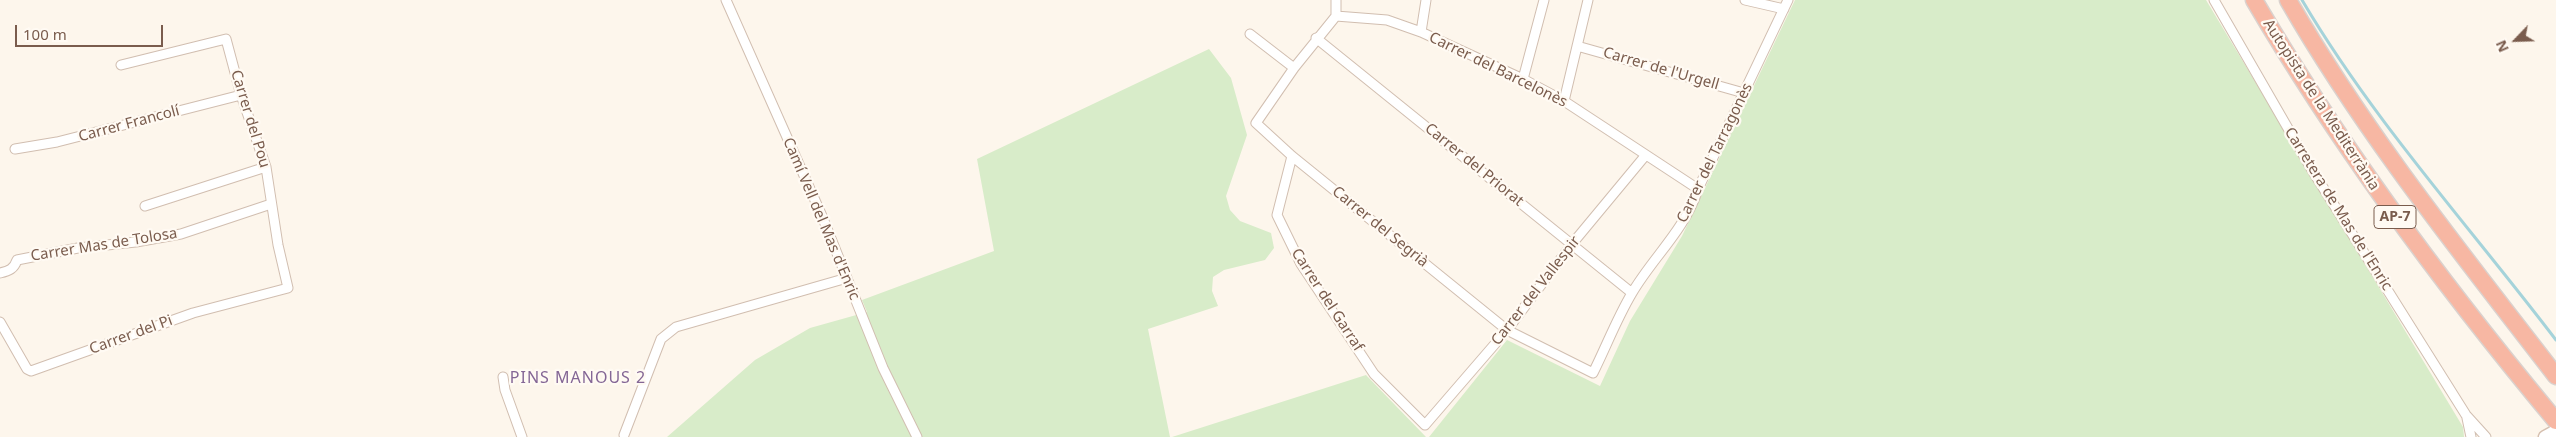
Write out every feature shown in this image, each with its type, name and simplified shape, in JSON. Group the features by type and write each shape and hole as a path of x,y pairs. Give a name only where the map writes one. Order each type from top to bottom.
{"highway":[{"name":"Autopista de la Mediterrània","path":"2254,0 2294,68 2412,241 2489,341 2556,421"},
{"name":"Autopista de la Mediterrània","path":"2288,0 2315,47 2375,136 2439,225 2556,376"}],"main road":[{"path":"2545,437 2556,431"}],"street":[{"name":"Camí Vell del Mas d'Enric","path":"726,0 847,278 883,368 917,437"},
{"path":"1250,34 1294,68 1316,38 1336,16 1336,0"},
{"path":"1421,32 1426,0"},
{"path":"1523,79 1544,0"},
{"path":"1564,101 1588,0"},
{"path":"1745,0 1784,9"},
{"name":"Carrer del Tarragonès","path":"1507,330 1593,373 1632,292 1668,246 1692,207 1698,189 1788,0"},
{"name":"Carretera de Mas de l'Enric","path":"2214,0 2312,170 2466,416"},
{"name":"Carrer del Barcelonès","path":"1336,16 1387,20 1421,32 1523,79 1564,101 1645,156 1698,189"},
{"name":"Carrer del Priorat","path":"1316,38 1632,292"},
{"name":"Carrer del Pou","path":"121,66 226,39 241,95 266,167 271,204 288,288"},
{"name":"Carrer de l'Urgell","path":"1577,46 1744,93"},
{"name":"Carrer del Segrià","path":"1294,68 1256,123 1292,156 1507,330"},
{"name":"Carrer Francolí","path":"15,149 57,142 241,95"},
{"name":"Carrer del Garraf","path":"1292,156 1277,215 1301,264 1374,374 1425,425"},
{"name":"Carrer del Vallespir","path":"1425,425 1507,330 1572,244 1645,156"},
{"path":"145,206 266,167"},
{"name":"Carrer Mas de Tolosa","path":"0,273 9,271 17,260 78,248 136,242 181,234 271,204"},
{"path":"624,435 661,339 676,327 847,278"},
{"name":"Carrer del Pi","path":"0,322 27,369 31,371 193,313 288,288"},
{"path":"503,377 505,390 522,437"},
{"path":"2466,416 2471,437"},
{"path":"2466,416 2486,437"}],"green space":[{"path":"1795,0 2206,0 2463,427 2464,437 1429,437 1507,340 1600,386 1630,321 1682,236"},
{"path":"1209,49 1231,78 1247,135 1226,196 1230,210 1240,221 1271,233 1274,248 1265,260 1224,270 1213,277 1212,291 1218,306 1148,329 1170,437 667,437 755,360 810,328 867,312 862,300 994,251 977,159"},
{"path":"1366,375 1426,437 1172,437"}],"waterway":[{"path":"2302,0 2330,45 2392,132 2556,340"}],"district":[{"name":"PINS MANOUS 2","path":"578,378"}]}
